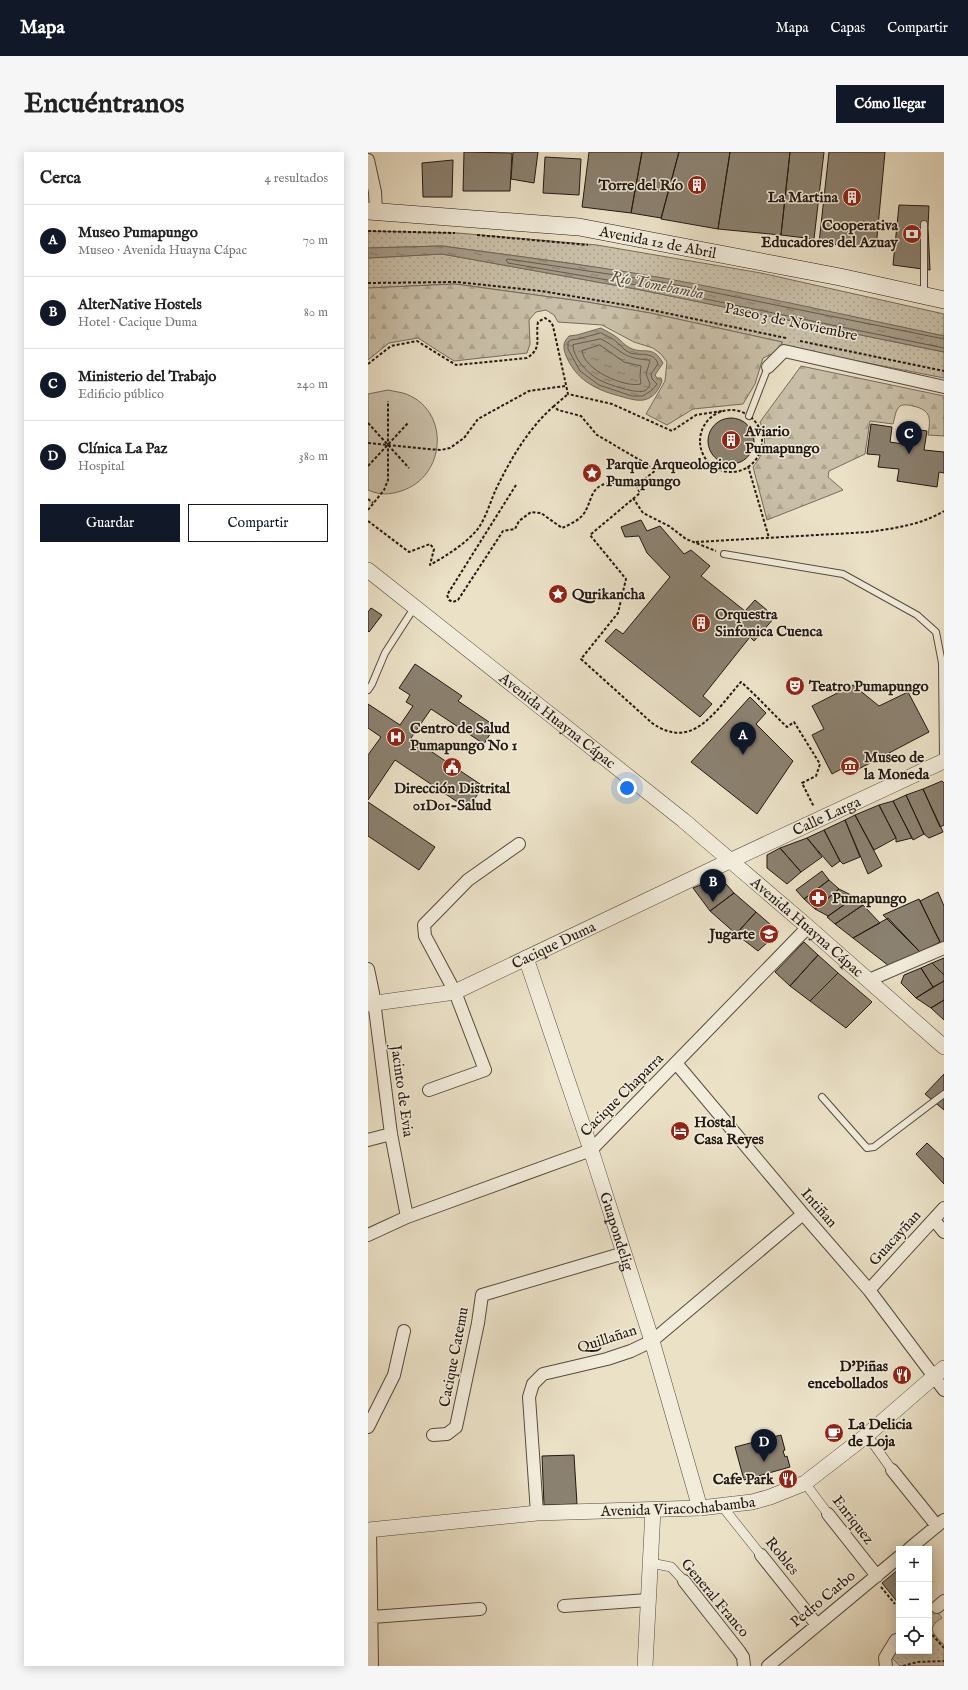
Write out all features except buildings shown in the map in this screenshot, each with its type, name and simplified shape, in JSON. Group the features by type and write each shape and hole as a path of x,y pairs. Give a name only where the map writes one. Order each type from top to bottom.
{"main road":[{"name":"Avenida 12 de Abril","path":"372,211 579,228 840,277 944,300"}],"street":[{"path":"368,160 375,192 372,211"},
{"name":"Paseo 3 de Noviembre","path":"768,367 784,351 944,387"},
{"name":"Avenida Huayna Cápac","path":"368,570 683,820 944,1046"},
{"name":"Calle Larga","path":"731,860 943,762"},
{"path":"429,1090 485,1070 455,992 425,936 424,925 468,880 519,844"},
{"name":"Cacique Duma","path":"371,1004 455,992 731,860"},
{"name":"Cacique Chaparra","path":"368,1235 408,1218 591,1150 808,927"},
{"path":"869,980 944,948"},
{"name":"Guapondelig","path":"526,958 591,1150 652,1341 700,1508"},
{"name":"Jacinto de Evia","path":"368,969 371,1004 391,1134 408,1218"},
{"name":"Intiñan","path":"676,1063 938,1372 944,1390"},
{"path":"368,1140 391,1134"},
{"name":"Guacayñan","path":"869,1290 944,1208"},
{"name":"Quillañan","path":"537,1512 529,1397 532,1384 543,1374 607,1359 631,1351 652,1341 803,1214"},
{"path":"934,1220 944,1232"},
{"name":"Cacique Catemu","path":"433,1435 447,1434 456,1427 478,1322 482,1295 624,1253"},
{"path":"368,1427 394,1375 404,1332"},
{"name":"Avenida Viracochabamba","path":"369,1530 537,1512 700,1508 752,1502 770,1497 805,1483 866,1435 938,1372"},
{"path":"866,1435 892,1470 940,1523 913,1546"},
{"name":"Enriquez","path":"805,1483 875,1577"},
{"name":"Robles","path":"722,1506 817,1625"},
{"path":"646,1666 653,1510"},
{"path":"369,1530 372,1666"},
{"name":"Pedro Carbo","path":"768,1666 896,1560"},
{"name":"General Franco","path":"651,1563 671,1567 684,1581 739,1651 743,1657 744,1666"},
{"path":"564,1606 648,1600"},
{"path":"372,1617 480,1609"},
{"path":"886,1666 885,1658 896,1640"}],"lane":[{"path":"924,224 924,296"},
{"path":"749,416 768,367"},
{"path":"724,554 843,574 917,615 936,632 942,663 943,762"},
{"path":"368,690 385,653 415,606"},
{"path":"822,1097 867,1148 874,1147 944,1094"}],"path":[{"path":"368,230 458,233"},
{"path":"473,235 589,245"},
{"name":"Paseo 3 de Noviembre","path":"368,284 456,282 542,291 632,306 789,339"},
{"path":"368,364 391,346 417,340 456,365 527,358 532,355 537,348 538,322 545,318 551,322 553,326 565,386 568,394"},
{"name":"Paseo 3 de Noviembre","path":"796,340 940,370 944,369"},
{"path":"368,443 427,449 450,448 464,438 478,418 530,391 565,386"},
{"path":"368,521 409,552 430,544 434,549 430,565 439,560 466,541 477,529 498,483 525,437 542,416 568,394"},
{"path":"568,394 612,404 672,431 696,415 722,411 731,410 741,411 757,424 761,434 762,444 758,454 748,466 743,469 723,471 714,467 706,460 702,452 700,442 701,432 712,416 722,411"},
{"path":"368,510 384,490 388,480 388,401"},
{"path":"516,485 447,595 451,601 453,602 458,600 503,531 514,529 519,521 531,512 541,513 562,528 574,523 586,511 591,495 602,485 618,483 636,485 655,471 645,463 597,435 581,416 558,410 554,406"},
{"path":"368,423 409,468"},
{"path":"368,466 408,423"},
{"path":"748,466 769,538"},
{"path":"636,485 640,493 590,535 626,579 618,613 581,659 652,723 662,730 677,734 688,733 705,723 741,682 787,727 794,722 820,764 816,776 802,783 819,819"},
{"path":"633,498 643,513 669,526 686,539 724,554"},
{"path":"368,499 373,503"},
{"path":"696,542 869,532 895,528 932,518 944,511"},
{"path":"875,1577 895,1604"},
{"path":"932,1634 944,1648"},
{"path":"903,1666 917,1662 944,1661"}],"green space":[{"path":"368,231 458,233 597,245 761,273 944,314 944,336 662,278 568,263 442,246 368,248"},
{"path":"442,254 636,289 944,352 944,378 781,346 782,342 650,313 587,302 455,284 368,288 368,258"},
{"path":"455,284 587,302 650,313 782,342 781,350 763,358 755,384 743,404 693,409 667,425 646,414 665,381 667,362 661,354 653,348 634,342 602,325 558,322 554,315 546,310 536,312 529,320 530,344 527,353 454,361 418,338 389,343 368,360 368,288"},
{"path":"801,366 944,396 944,436 928,435 929,419 926,412 910,405 900,406 896,412 893,424 870,421 865,454 829,471 828,477 843,490 767,520 753,467 763,451 764,446 764,435 760,422"},
{"path":"388,390 403,393 419,401 429,413 436,427 437,442 435,458 427,472 416,483 401,491 384,494 368,490 368,394"},
{"path":"932,1605 942,1618 934,1625 933,1631 944,1645 944,1666 900,1666 891,1657 896,1648 896,1654 932,1654"}],"water":[{"name":"Río Tomebamba","path":"442,246 635,273 804,306 944,336 944,352 636,289 442,254 368,258 368,248"},
{"path":"601,328 630,348 652,352 659,357 663,363 655,375 657,378 661,378 662,381 658,389 650,398 644,400 629,399 606,392 583,379 572,366 564,349 564,344 569,336"}],"place":[{"name":"Torre del Río","path":"697,185"},
{"name":"La Martina","path":"852,197"},
{"name":"Cooperativa Educadores del Azuay","path":"912,234"},
{"name":"Aviario Pumapungo","path":"731,440"},
{"name":"Ministerio del Trabajo","path":"909,454"},
{"name":"Parque Arqueologico Pumapungo","path":"592,473"},
{"name":"Qurikancha","path":"558,594"},
{"name":"Orquestra Sinfonica Cuenca","path":"701,623"},
{"name":"Teatro Pumapungo","path":"795,686"},
{"name":"Centro de Salud Pumapungo No 1","path":"396,737"},
{"name":"Museo Pumapungo","path":"743,755"},
{"name":"Museo de la Moneda","path":"850,766"},
{"name":"Dirección Distrital 01D01-Salud","path":"452,767"},
{"name":"Pumapungo","path":"818,898"},
{"name":"AlterNative Hostels","path":"713,902"},
{"name":"Jugarte","path":"769,934"},
{"name":"Hostal Casa Reyes","path":"680,1131"},
{"name":"D'Piñas encebollados","path":"902,1375"},
{"name":"La Delicia de Loja","path":"834,1433"},
{"name":"Clínica La Paz","path":"764,1462"},
{"name":"Cafe Park","path":"788,1479"}]}
